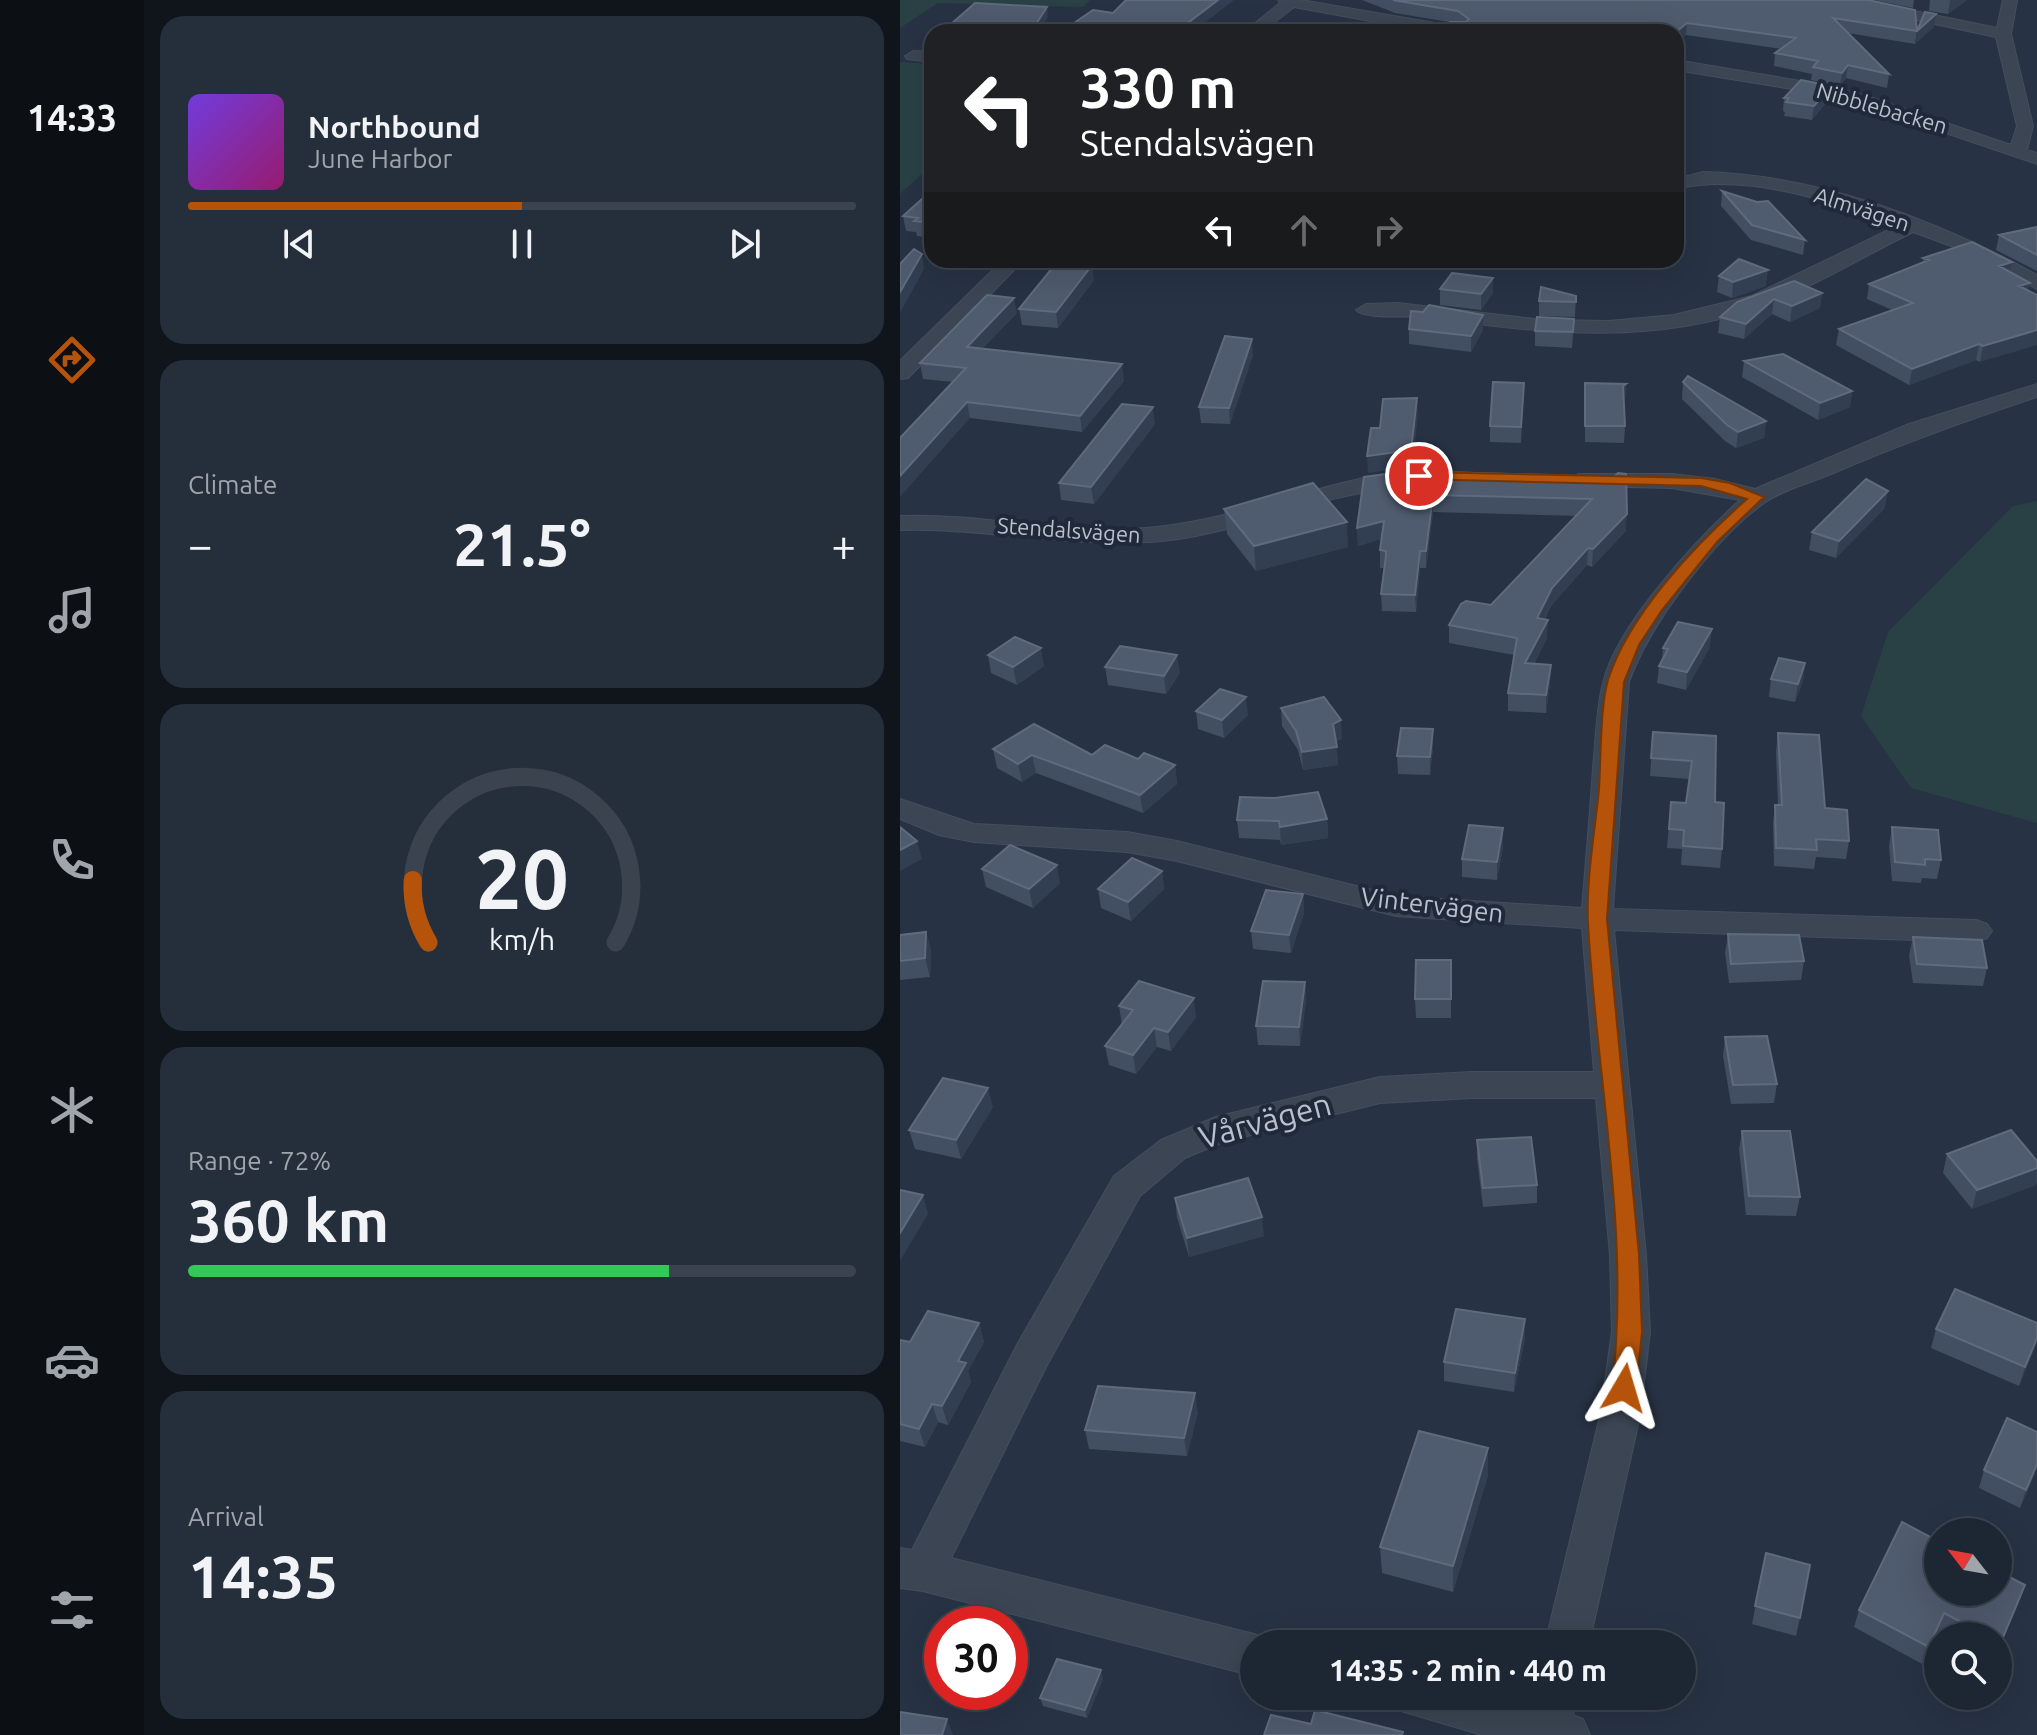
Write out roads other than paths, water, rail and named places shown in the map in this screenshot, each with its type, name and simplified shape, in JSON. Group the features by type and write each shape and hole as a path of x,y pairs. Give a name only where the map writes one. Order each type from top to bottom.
{"street":[{"path":"1840,0 2003,34"},
{"path":"2010,0 2003,34 2025,126 2018,152"},
{"path":"1261,24 1288,1 1414,24"},
{"path":"913,56 924,57"},
{"name":"Nibblebacken","path":"1684,66 1848,96 2037,159"},
{"name":"Almvägen","path":"1684,182 1703,177 1754,180 1844,200 1972,247 2037,283"},
{"path":"1366,310 1410,309 1481,320 1569,326 1629,325 1681,319 1735,308 1765,297 1913,225"},
{"path":"900,373 1006,268"},
{"path":"1570,1630 1620,1416 1631,1332 1628,1255 1597,919 1611,719 1616,682 1623,663 1656,608 1711,539 1757,497 1902,435 2022,399 2037,390"},
{"name":"Stendalsvägen","path":"900,523 953,522 1118,537 1152,535 1219,526 1348,486 1419,476"},
{"path":"1565,479 1701,482 1757,497"},
{"name":"Vintervägen","path":"900,808 949,828 974,833 1127,842 1177,851 1396,906 1597,919 1976,931"},
{"name":"Vårvägen","path":"912,1570 1127,1186 1173,1149 1216,1130 1380,1090 1472,1085 1612,1085"},
{"path":"912,1570 1240,1652"},
{"path":"1486,1710 1554,1724"}]}
